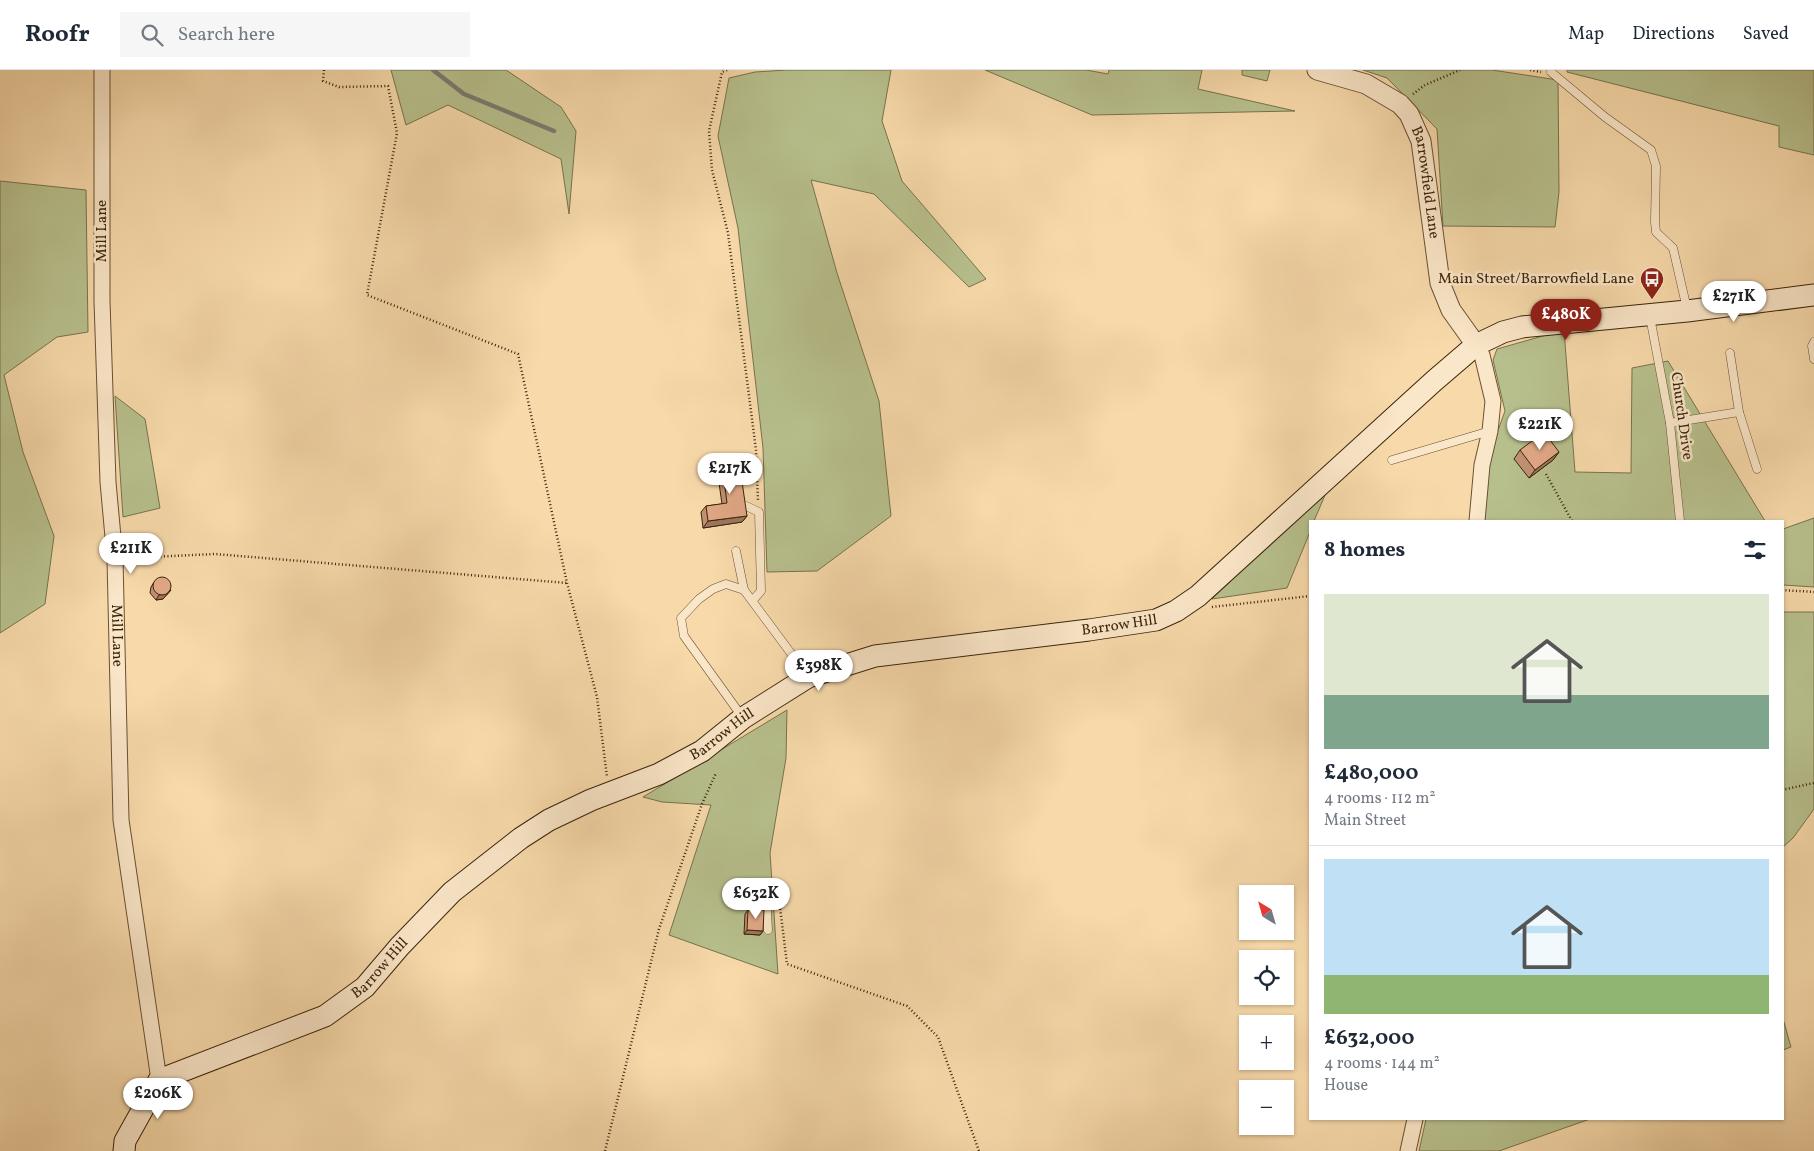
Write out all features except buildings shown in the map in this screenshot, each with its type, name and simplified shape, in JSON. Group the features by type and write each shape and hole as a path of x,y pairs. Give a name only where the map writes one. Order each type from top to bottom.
{"main road":[{"name":"Barrow Hill","path":"159,1080 325,1016 365,987 400,946 452,892 521,838 549,820 609,793 659,774 702,751 743,718 808,677 875,656 1156,620 1176,611 1198,596 1476,345 1503,332 1522,327 1687,311 1814,295"},
{"path":"124,1151 126,1141 159,1080"}],"street":[{"name":"Mill Lane","path":"102,70 102,301 108,482 115,559 121,820 159,1080"},
{"name":"Barrowfield Lane","path":"1318,70 1366,84 1400,104 1409,114 1421,141 1440,283 1451,310 1476,345"},
{"path":"1476,345 1482,356 1493,401 1490,431 1482,465 1477,520"},
{"path":"1408,1151 1416,1120"}],"lane":[{"path":"1552,72 1605,117 1651,150 1656,166 1656,232 1673,248 1687,311"},
{"name":"Church Drive","path":"1650,314 1670,422 1680,520"},
{"path":"1814,342 1812,346 1814,359"},
{"path":"1730,353 1739,412 1757,469"},
{"path":"1670,422 1739,412"},
{"path":"1392,460 1490,431"},
{"path":"746,506 759,512 761,591 753,600"},
{"path":"736,551 744,590"},
{"path":"743,718 684,636 681,618 699,599 712,589 726,584 744,590 808,677"},
{"path":"766,895 768,930"}],"path":[{"path":"324,70 323,81 338,87 388,86 397,133 367,295 518,354 568,583 597,697 609,793"},
{"path":"727,70 722,72 709,132 712,170 728,233 756,450 759,512"},
{"path":"1400,104 1426,85 1460,70"},
{"path":"1546,474 1571,520"},
{"path":"115,559 215,554 568,583"},
{"path":"1784,590 1814,592"},
{"path":"1224,606 1309,596"},
{"path":"605,1151 659,929 702,804 716,773"},
{"path":"1784,790 1814,783"},
{"path":"766,895 779,899 787,964 907,1006 938,1037 979,1151"}],"green space":[{"path":"391,70 506,70 561,107 576,131 569,214 561,159 448,105 406,125"},
{"path":"787,70 891,70 882,121 902,181 986,279 969,287 874,194 811,180 837,273 879,401 891,516 817,571 767,572 763,448 738,228 718,136 729,78 755,72"},
{"path":"985,70 1086,70 1108,74 1109,70 1202,70 1198,89 1295,111 1092,115"},
{"path":"1242,70 1270,70 1267,81 1242,75"},
{"path":"1363,70 1492,70 1558,80 1559,192 1555,227 1443,226 1437,129 1387,78"},
{"path":"1567,70 1814,70 1814,155 1779,147 1779,126 1567,72"},
{"path":"0,181 86,190 88,332 57,337 4,375 23,452 54,536 45,604 0,633"},
{"path":"1564,330 1575,472 1631,473 1632,368 1668,361 1764,520 1484,520 1486,464 1505,411 1493,360 1497,349"},
{"path":"115,396 145,419 160,508 123,517"},
{"path":"1328,488 1314,520 1309,520 1309,534 1287,588 1212,599"},
{"path":"1814,518 1814,587 1784,585 1784,529"},
{"path":"1784,612 1814,612 1814,809 1793,838 1784,846"},
{"path":"787,710 786,758 770,853 778,974 669,935 711,805 662,802 643,797"},
{"path":"1784,1022 1791,1047 1784,1049"},
{"path":"1426,1120 1587,1120 1499,1151 1419,1151"}],"waterway":[{"path":"433,70 464,94 554,131"}],"place":[{"name":"Main Street/Barrowfield Lane","path":"1652,300"}]}
